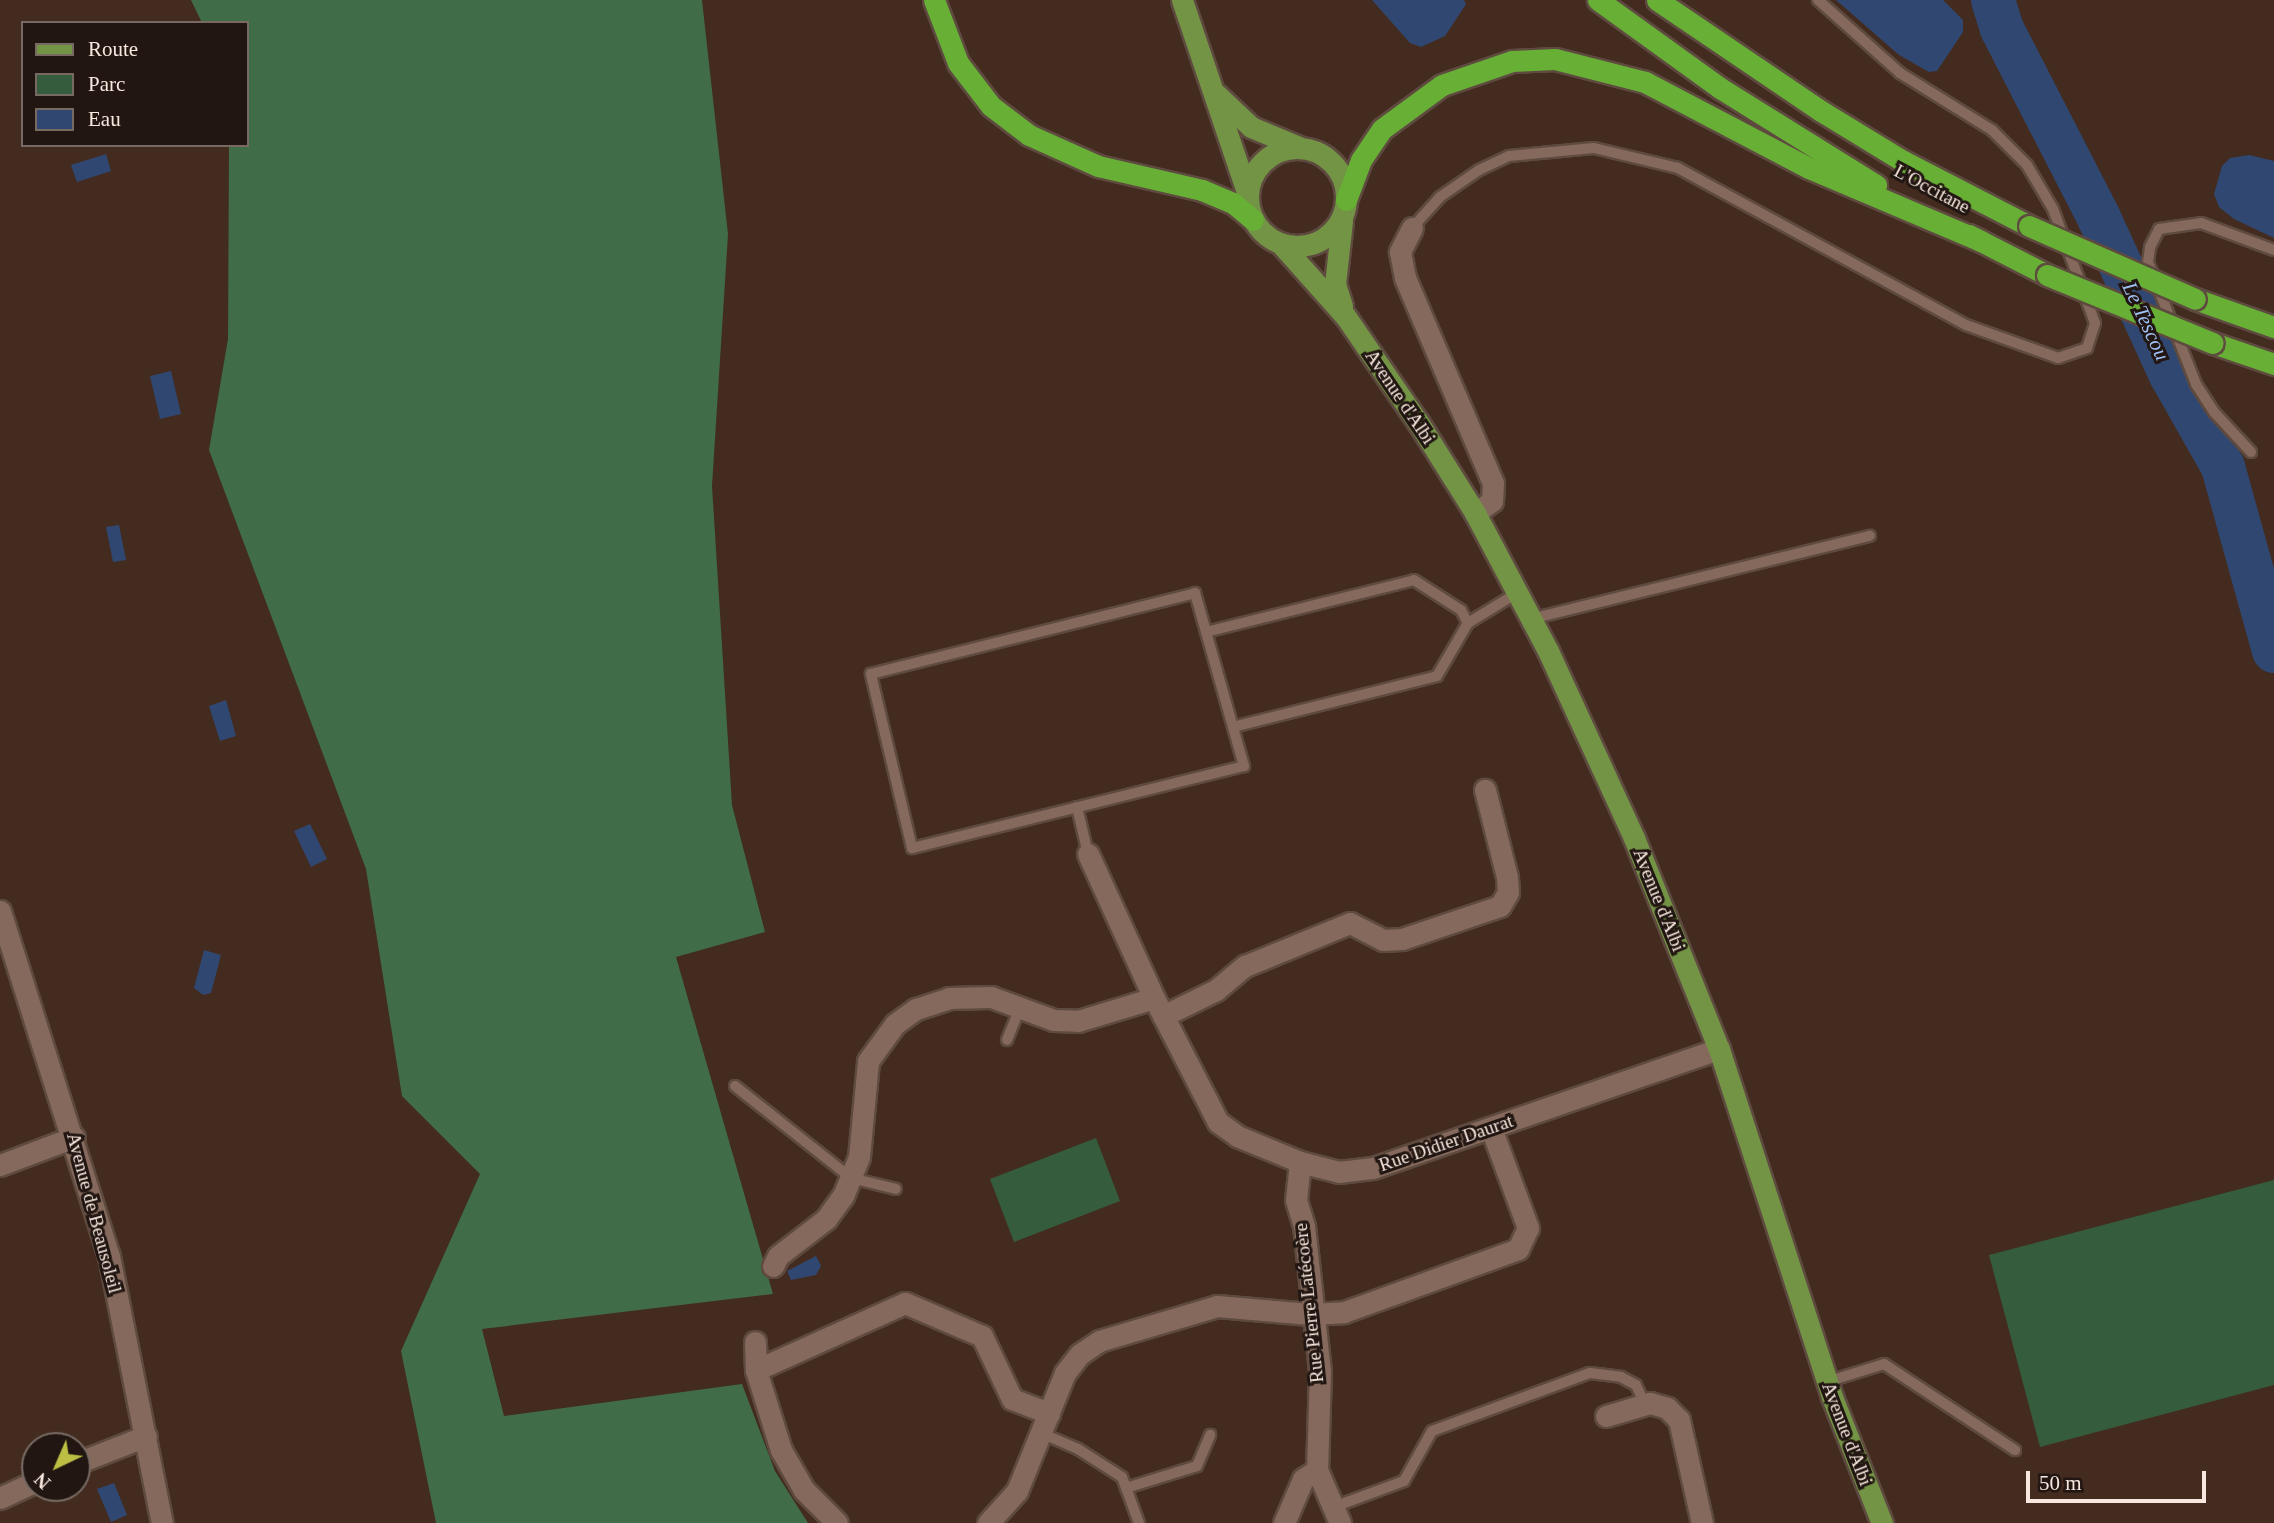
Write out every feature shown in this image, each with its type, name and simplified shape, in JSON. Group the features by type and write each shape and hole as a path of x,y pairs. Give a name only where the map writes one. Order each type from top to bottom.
{"highway":[{"path":"934,0 958,63 1008,121 1076,158 1134,177 1202,190 1233,203 1253,220"},
{"name":"L'Occitane","path":"1598,0 1802,141 1981,241 2048,275 2213,343 2274,364"},
{"name":"L'Occitane","path":"1657,0 1739,59 1903,161 2029,226 2195,299 2274,327"},
{"path":"1672,0 1739,59"},
{"path":"1344,208 1362,160 1382,129 1432,92 1489,66 1555,60 1645,82 1809,168 1981,241"}],"main road":[{"path":"1182,0 1212,90 1247,192 1253,220 1281,244 1317,243 1344,208 1345,184 1328,159 1251,127 1212,90"},
{"path":"1247,192 1265,159 1300,148"},
{"name":"Avenue d'Albi","path":"1344,208 1335,284 1346,317"},
{"name":"Avenue d'Albi","path":"1281,244 1346,317 1475,513 1531,620 1634,838 1719,1049 1826,1382 1882,1523"}],"street":[{"path":"1412,228 1400,253 1405,278 1493,483 1492,501 1475,513"},
{"path":"773,1266 778,1256 826,1219 851,1178 859,1157 868,1061 895,1024 916,1009 949,998 991,997 1054,1020 1078,1021 1158,1007 1216,990 1245,966 1350,923 1383,940 1402,939 1500,906 1508,892 1507,877 1485,790"},
{"name":"Rue Didier Daurat","path":"1088,854 1158,1007 1219,1122 1237,1136 1300,1162 1339,1172 1373,1168 1719,1049"},
{"name":"Avenue de Beausoleil","path":"0,911 74,1137 109,1256 162,1523"},
{"path":"988,1523 1017,1491 1065,1373 1080,1354 1099,1341 1217,1306 1310,1314 1344,1312 1518,1249 1528,1228 1491,1128"},
{"path":"0,1165 74,1137"},
{"name":"Rue Pierre Latécoère","path":"1300,1162 1296,1200 1304,1226 1310,1314 1320,1371 1317,1470 1335,1516"},
{"path":"756,1370 905,1303 982,1336 1012,1399 1049,1413"},
{"path":"755,1342 756,1370 780,1450 804,1490 837,1523"},
{"path":"1606,1416 1645,1404 1667,1408 1679,1420 1702,1523"},
{"path":"91,1458 146,1436"},
{"path":"1288,1522 1303,1479 1317,1470"},
{"path":"0,1498 21,1488"}],"lane":[{"path":"1412,228 1440,197 1489,165 1509,156 1594,148 1678,168 1966,325 2058,358 2087,348 2095,323 2053,209 2028,165 1992,130 1900,73 1818,0"},
{"path":"2251,452 2214,412 2196,384 2148,262 2150,247 2159,229 2201,223 2274,250"},
{"path":"1531,620 1870,536"},
{"path":"1206,632 1414,580 1461,610 1468,623"},
{"path":"1195,593 1233,727 1244,766 912,848 871,674 1195,593"},
{"path":"1233,727 1437,676 1468,623 1517,593"},
{"path":"1077,807 1088,854"},
{"path":"1007,1040 1020,1007"},
{"path":"735,1086 851,1178 896,1189"},
{"path":"1826,1382 1884,1364 2015,1450"},
{"path":"1335,1516 1404,1481 1432,1431 1590,1373 1628,1381 1645,1404"},
{"path":"1041,1433 1078,1449 1122,1477 1139,1523"},
{"path":"1126,1488 1197,1465 1210,1435"}],"green space":[{"path":"191,0 702,0 728,234 712,486 732,805 765,932 676,957 773,1294 482,1329 504,1416 742,1384 775,1471 808,1523 436,1523 401,1351 480,1174 402,1096 366,869 209,450 228,339 229,147 248,147 248,21 201,21"},
{"path":"1096,1138 1120,1201 1014,1242 990,1179"},
{"path":"2274,1180 2274,1385 2040,1447 1989,1255"}],"water":[{"path":"1372,0 1464,0 1466,4 1445,36 1421,47 1410,43"},
{"path":"1836,0 1943,0 1963,20 1963,32 1937,71 1929,72 1899,55"},
{"path":"106,154 111,171 77,182 71,165"},
{"path":"2249,155 2274,161 2274,238 2234,219 2219,207 2214,194 2222,166 2230,158"},
{"path":"171,371 181,414 160,419 150,376"},
{"path":"119,525 126,560 113,562 106,527"},
{"path":"226,700 236,736 220,741 209,706"},
{"path":"310,824 327,859 311,867 294,831"},
{"path":"204,950 221,955 211,993 203,995 194,988"},
{"path":"816,1256 821,1266 816,1275 791,1280 787,1271"},
{"path":"114,1483 127,1515 111,1522 97,1489"}],"waterway":[{"name":"Le Tescou","path":"1993,0 2002,29 2099,218 2171,375 2223,467 2274,651"}]}
